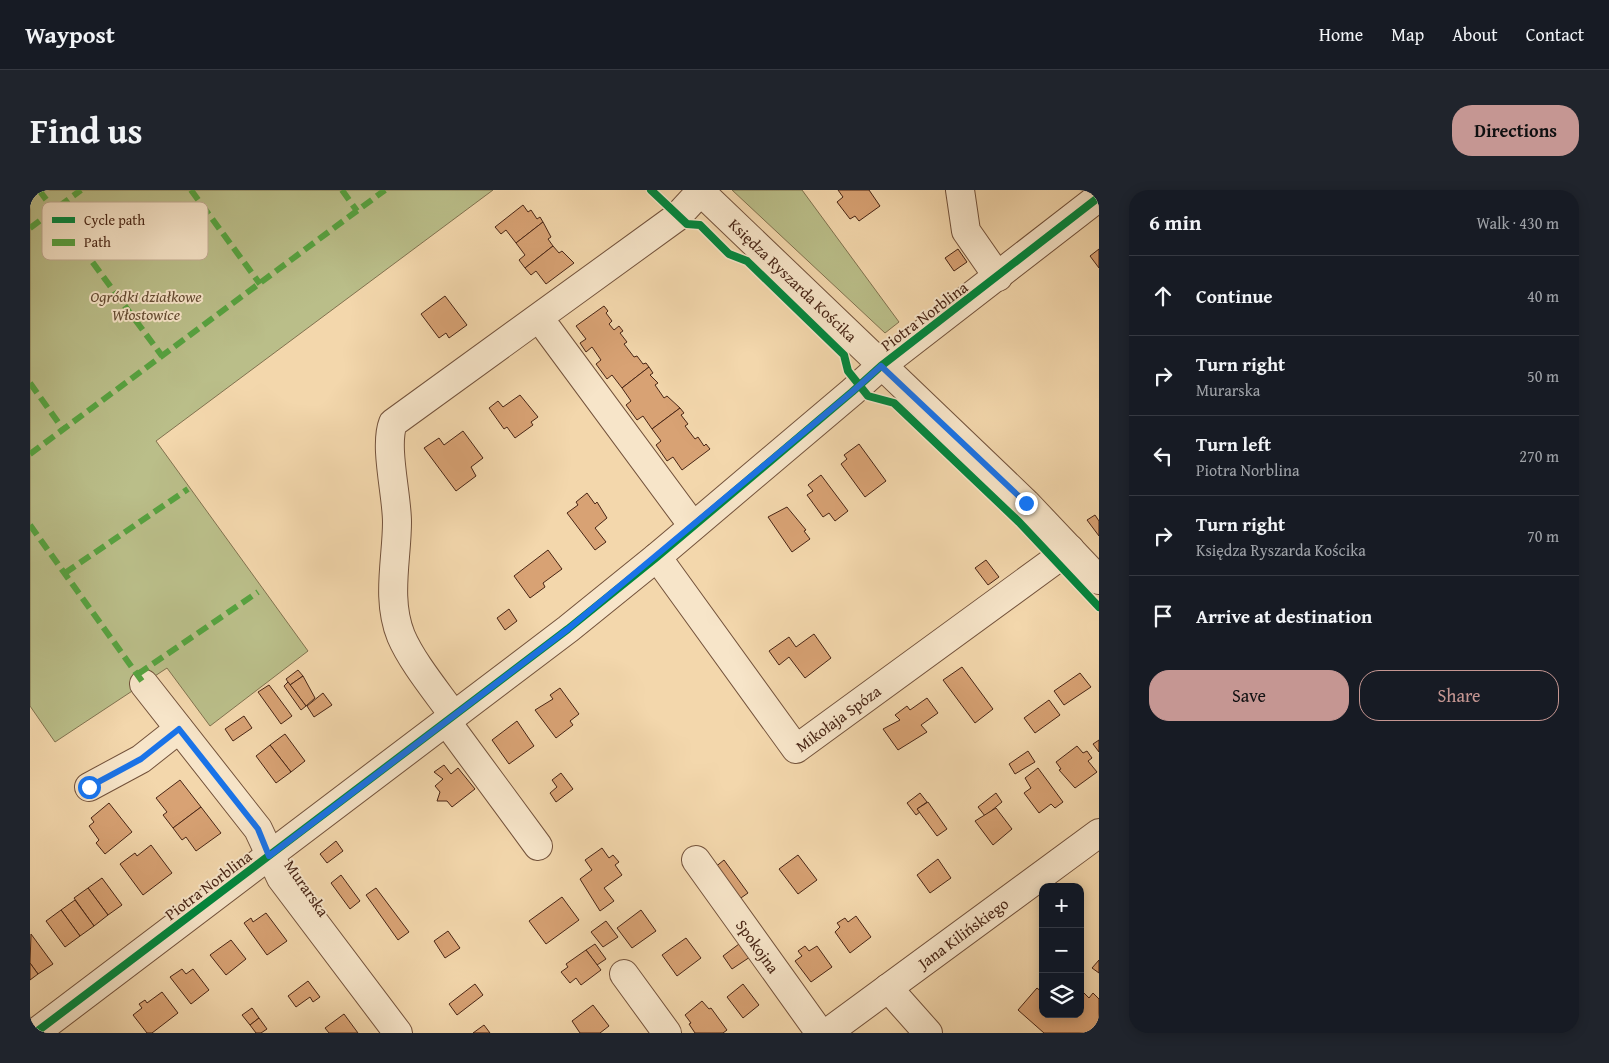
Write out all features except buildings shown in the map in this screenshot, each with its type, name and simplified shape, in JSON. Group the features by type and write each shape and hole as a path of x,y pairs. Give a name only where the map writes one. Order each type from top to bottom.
{"street":[{"path":"960,190 966,231 998,277"},
{"path":"538,846 450,719 401,636 396,617 393,588 397,522 390,438 394,423 677,217 700,191"},
{"name":"Księdza Ryszarda Kościka","path":"700,191 1026,503 1099,580"},
{"name":"Piotra Norblina","path":"35,1033 568,629 657,557 881,366 1099,197"},
{"path":"548,330 693,526"},
{"name":"Mikołaja Spóza","path":"657,557 796,749 1070,549"},
{"name":"Murarska","path":"144,684 258,829 269,856 281,878 398,1033"},
{"path":"89,787 141,759 179,729"},
{"name":"Jana Kilińskiego","path":"826,1033 1099,832"},
{"name":"Spokojna","path":"696,860 820,1033"},
{"path":"624,974 667,1033"},
{"path":"888,988 928,1033"}],"green space":[{"name":"Ogródki działkowe Włostowice","path":"30,190 493,190 156,441 308,651 210,726 167,668 55,742 30,706"},
{"path":"732,190 802,190 899,322 885,333"}],"marked path":[{"path":"39,190 48,202"},
{"path":"65,202 81,190"},
{"path":"191,190 200,202"},
{"path":"342,190 357,211"},
{"path":"30,454 385,190"},
{"path":"208,213 260,284"},
{"path":"30,228 42,219"},
{"path":"91,260 162,356"},
{"path":"30,383 63,429"},
{"path":"65,573 188,489"},
{"path":"30,525 144,684"},
{"path":"138,674 258,592"}],"cycle path":[{"path":"651,190 687,224 700,225 729,254 747,261 844,355 848,371 868,396 894,403 1019,522 1099,607"},
{"path":"35,1033 568,629 657,557 881,366 1099,197"}],"route":[{"path":"89,787 141,759 179,729 258,829 269,856 568,629 657,557 881,366 1026,503"}]}
